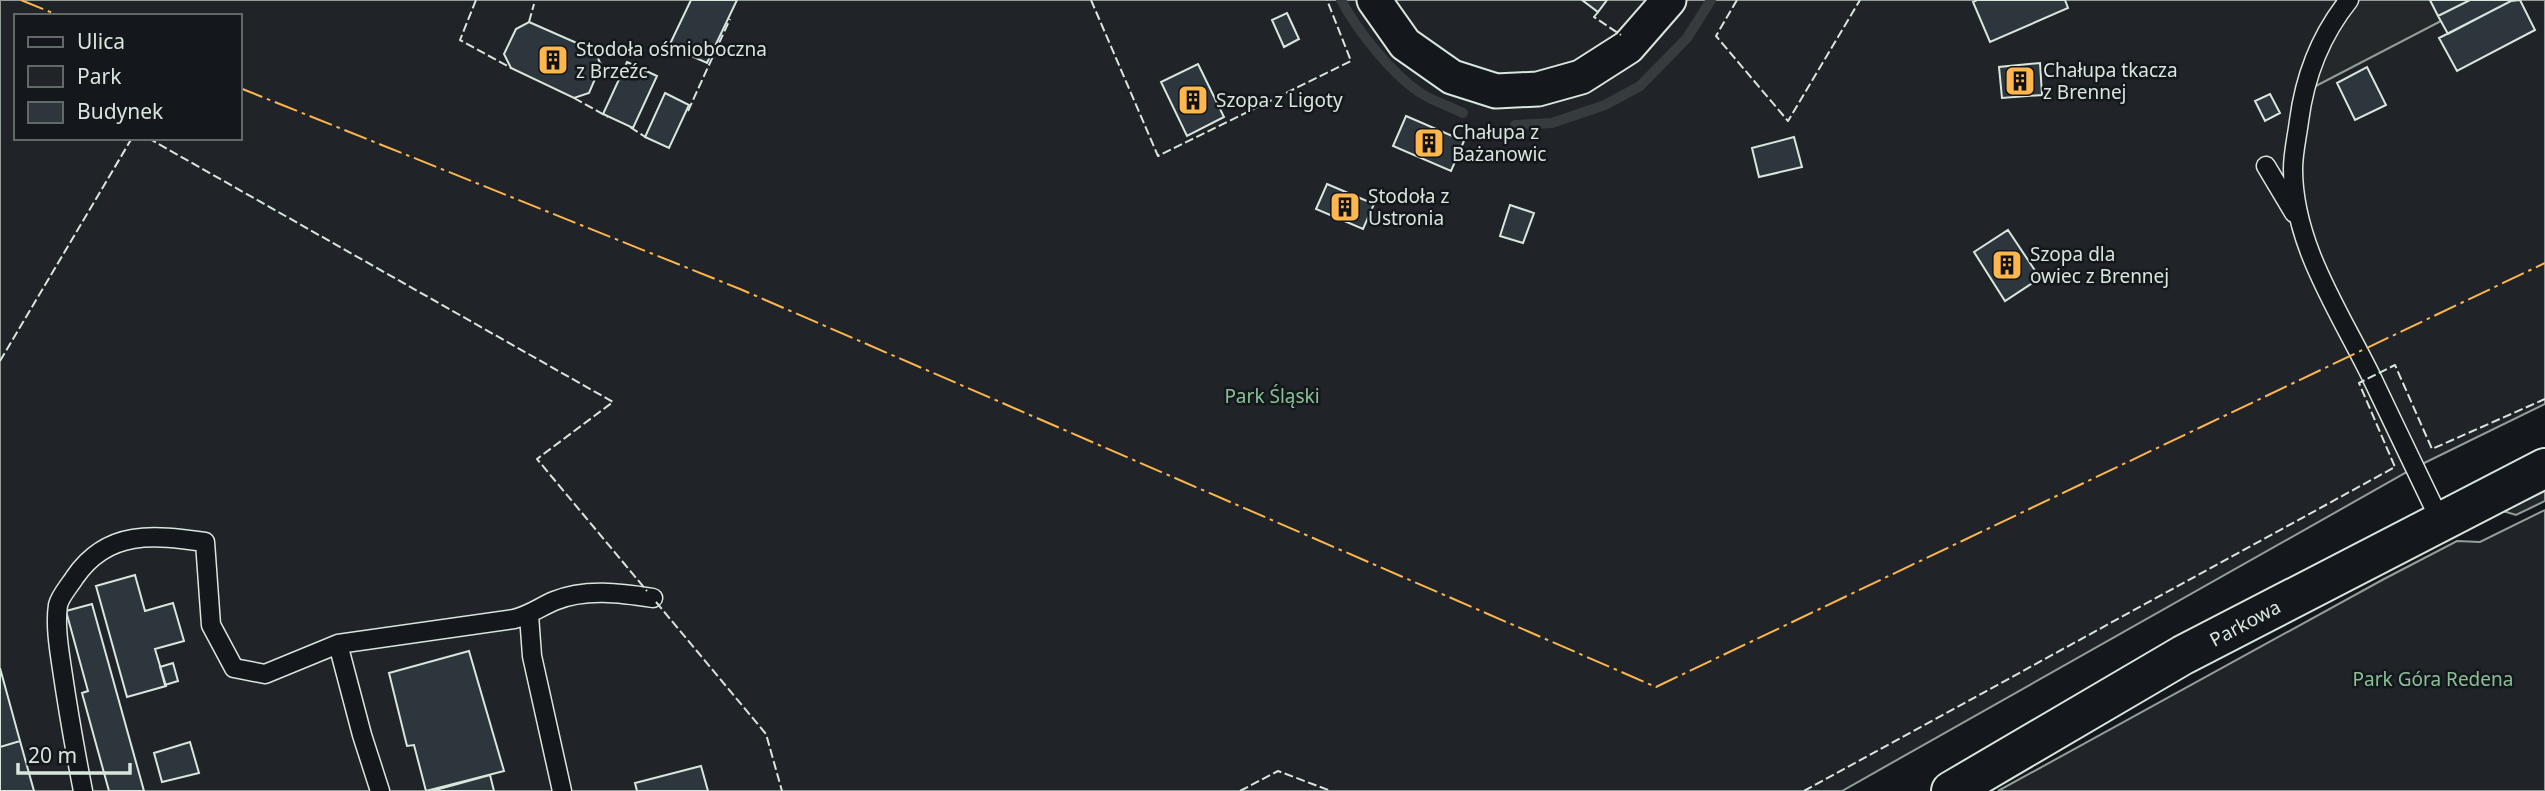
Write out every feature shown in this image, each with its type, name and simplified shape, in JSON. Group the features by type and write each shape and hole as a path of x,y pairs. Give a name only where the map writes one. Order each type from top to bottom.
{"street":[{"path":"1374,0 1405,44 1452,76 1496,92 1538,89 1581,77 1628,47 1668,0"},
{"name":"Parkowa","path":"1951,791 2183,656 2440,520 2545,468"}],"lane":[{"path":"2349,0 2323,36 2309,71 2300,109 2293,167 2300,222 2331,298 2440,520"},
{"path":"2266,166 2300,222"},
{"path":"83,791 60,652 58,602 94,555 118,542 155,535 205,542 211,625 234,668 265,674 338,644 529,615 556,600 588,593 653,598"},
{"path":"529,615 532,656 562,791"},
{"path":"338,644 380,791"}],"green space":[{"name":"Park Śląski","path":"0,0 2545,0 2545,404 2414,468 1842,791 0,791"},
{"name":"Park Góra Redena","path":"2545,510 2545,791 1998,791 2457,541 2480,542"}],"shaded area":[{"path":"2359,0 2430,0 2441,21 2314,87 2320,65 2331,42"},
{"path":"2545,491 2545,501 2516,515 2503,511"}],"building":[{"path":"691,0 737,0 707,63 669,46"},
{"path":"1582,0 1607,0 1598,12"},
{"path":"2065,0 2068,8 1990,42 1973,2"},
{"path":"2430,0 2470,0 2438,16"},
{"path":"2470,0 2511,1 2448,34 2438,16"},
{"path":"2520,0 2535,30 2457,71 2439,38 2511,1"},
{"path":"1287,13 1299,39 1284,47 1272,20"},
{"name":"Stodoła ośmioboczna z Brzeźc","path":"529,22 595,51 601,65 589,93 574,98 511,68 504,54 516,29"},
{"path":"627,62 657,76 633,128 603,114"},
{"name":"Chałupa tkacza z Brennej","path":"2040,63 2042,95 2002,98 1999,67"},
{"name":"Szopa z Ligoty","path":"1198,64 1224,117 1187,136 1161,82"},
{"path":"2367,67 2386,105 2355,120 2337,83"},
{"path":"665,93 689,105 669,148 645,137"},
{"path":"2270,94 2280,113 2265,121 2255,101"},
{"name":"Chałupa z Bażanowic","path":"1406,116 1464,141 1451,171 1393,146"},
{"path":"1794,137 1802,167 1759,177 1752,148"},
{"name":"Stodoła z Ustronia","path":"1327,184 1374,204 1363,229 1316,209"},
{"path":"1510,205 1534,213 1523,243 1500,236"},
{"name":"Szopa dla owiec z Brennej","path":"2008,230 2040,278 2005,301 1974,252"},
{"path":"135,575 145,611 173,603 184,641 155,649 166,686 127,697 96,586"},
{"path":"92,604 144,791 109,791 82,693 88,691 66,611"},
{"path":"469,651 504,771 426,791 414,745 407,746 389,673"},
{"path":"173,663 178,681 165,685 160,667"},
{"path":"0,668 20,741 0,747"},
{"path":"20,741 34,791 0,791 0,747"},
{"path":"190,742 199,773 162,782 154,753"},
{"path":"701,766 708,791 637,791 635,783"},
{"path":"490,775 494,791 432,791"}],"waterway":[{"path":"1341,0 1365,37 1408,84 1424,95 1463,113"},
{"path":"1515,125 1552,123 1605,105 1640,86 1687,38 1711,0"}],"fence":[{"path":"476,0 460,40 511,68"},
{"path":"1091,0 1158,156 1351,61 1327,0"},
{"path":"1737,0 1716,36 1788,121 1860,0"},
{"path":"529,22 534,4"},
{"path":"1598,12 1594,17 1621,35"},
{"path":"688,111 730,19"},
{"path":"574,98 608,117"},
{"path":"630,127 647,138"},
{"path":"0,361 131,140"},
{"path":"152,140 613,402 537,459 647,591"},
{"path":"1804,791 2395,467 2359,383 2395,365 2432,449 2545,399"},
{"path":"656,602 766,734 782,791"},
{"path":"1240,791 1278,771 1331,791"}],"power":[{"path":"21,0 55,14"},
{"path":"242,89 740,289 1656,687 2545,263"}],"place":[{"name":"Stodoła ośmioboczna z Brzeźc","path":"553,60"},
{"name":"Chałupa tkacza z Brennej","path":"2020,81"},
{"name":"Szopa z Ligoty","path":"1193,100"},
{"name":"Chałupa z Bażanowic","path":"1429,143"},
{"name":"Stodoła z Ustronia","path":"1345,207"},
{"name":"Szopa dla owiec z Brennej","path":"2007,265"}]}
